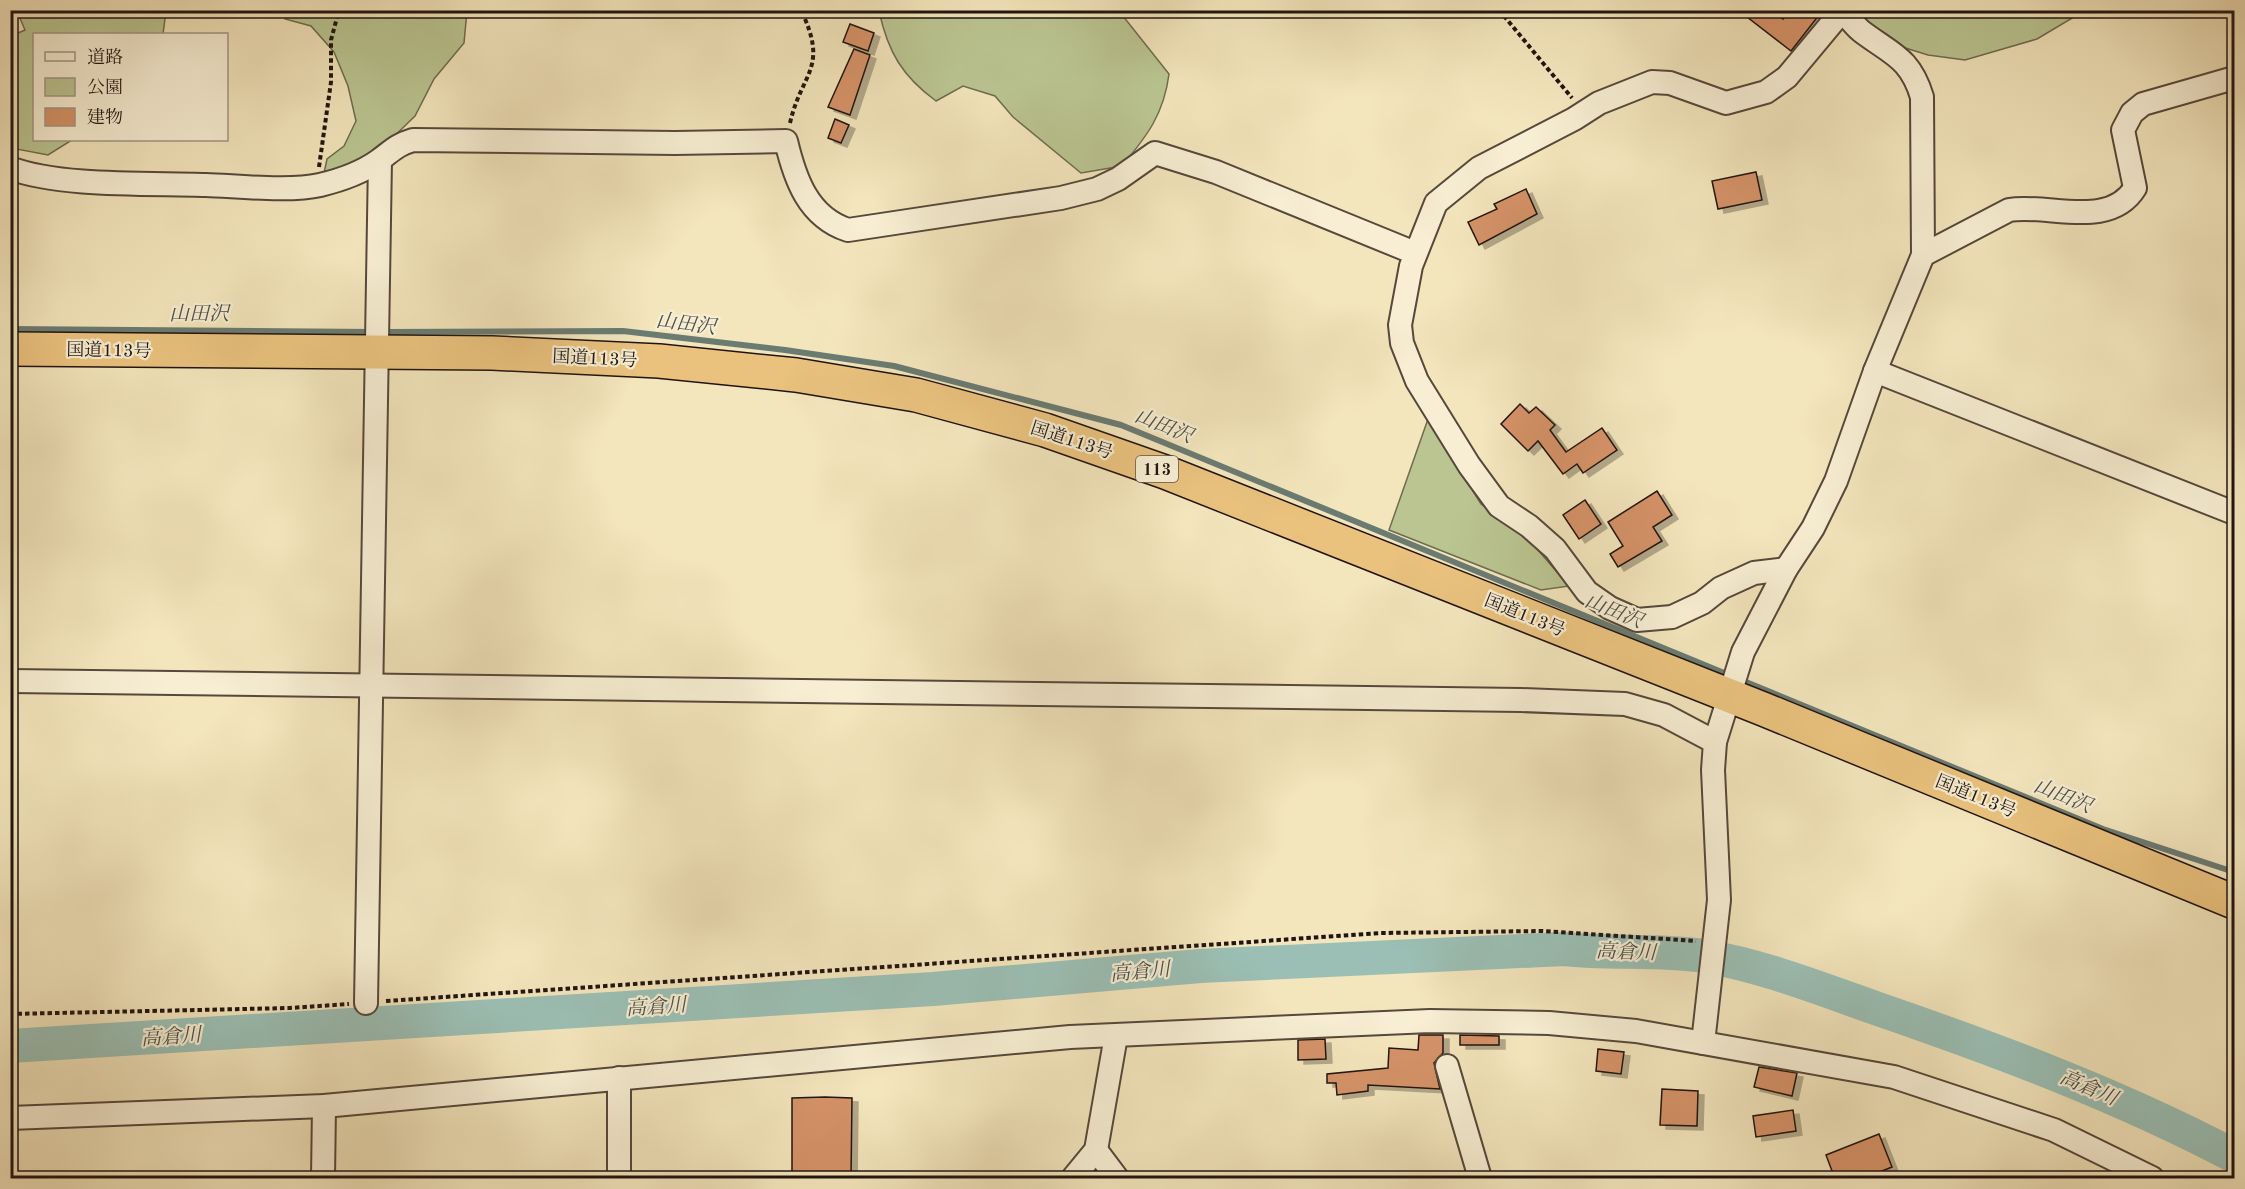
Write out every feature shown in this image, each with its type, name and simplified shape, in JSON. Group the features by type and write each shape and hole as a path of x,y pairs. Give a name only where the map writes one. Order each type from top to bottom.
{"highway":[{"name":"国道113号","path":"10,349 492,353 659,362 796,375 916,396 1044,430 1165,472 1729,695 2235,902"}],"street":[{"path":"1703,1043 1719,900 1713,770 1715,742 1743,652 1786,569 1813,528 1836,481 1875,371 1923,255 1922,98 1918,83 1906,64 1888,47 1861,30 1842,11 1788,77 1766,92 1726,103 1670,83 1652,82 1624,91 1479,168 1436,203 1415,253 1400,325 1402,343 1417,381 1468,465 1499,506 1529,526 1555,549 1587,592 1610,608 1637,620 1654,619 1688,610 1721,588 1754,573 1786,569"},
{"path":"1923,255 2009,210 2024,207 2069,212 2117,208 2128,199 2135,188 2123,130 2132,113 2143,104 2235,78"},
{"path":"10,168 26,174 76,179 254,187 317,186 356,174 380,160 396,146 413,140 652,143 786,141 804,194 817,212 834,225 848,230 1061,198 1088,191 1118,179 1155,153 1216,172 1415,253"},
{"path":"366,1003 380,160"},
{"path":"1875,371 2235,513"},
{"path":"10,681 1521,700 1625,704 1664,715 1715,742"},
{"path":"10,1118 324,1106 1070,1037 1442,1021 1560,1024 1636,1031 1894,1077 2054,1130 2152,1179"},
{"path":"1073,1179 1096,1150 1116,1036"},
{"path":"1447,1066 1480,1179"},
{"path":"619,1078 619,1179"},
{"path":"323,1179 324,1106"},
{"path":"1096,1150 1117,1179"}],"path":[{"path":"317,186 331,82 331,40 339,10"},
{"path":"786,141 794,107 816,55 809,27 801,10"},
{"path":"1499,10 1584,112"},
{"path":"406,1000 1381,933 1542,931 1715,943"},
{"path":"10,1014 290,1008 366,1003"}],"green space":[{"path":"17,11 166,11 163,33 33,33 33,141 70,141 48,155 11,148 11,36 25,30"},
{"path":"284,11 467,11 464,43 434,79 415,116 379,151 323,178 327,159 344,146 356,121 348,86 334,52 311,26 285,19"},
{"path":"879,11 1119,11 1169,74 1167,88 1153,124 1122,166 1081,173 1013,117 995,96 963,86 936,101 924,92 898,62 887,39"},
{"path":"1849,11 2084,11 2037,39 1965,60 1928,55 1899,46"},
{"path":"1428,419 1481,504 1525,535 1569,586 1541,590 1389,530"}],"building":[{"path":"1738,10 1773,10 1783,19 1789,10 1823,10 1791,51"},
{"path":"850,24 874,33 868,51 843,42"},
{"path":"854,49 870,55 850,115 828,107"},
{"path":"835,119 849,125 841,143 828,138"},
{"path":"1756,172 1762,200 1718,209 1712,181"},
{"path":"1526,189 1537,214 1479,245 1468,222 1497,209 1494,204"},
{"path":"1520,404 1529,413 1536,407 1555,425 1550,430 1566,452 1602,428 1617,450 1583,473 1577,464 1563,474 1538,441 1528,451 1501,424"},
{"path":"1657,491 1672,515 1653,527 1662,541 1618,567 1610,554 1623,546 1608,522"},
{"path":"1585,500 1601,524 1579,539 1563,515"},
{"path":"1419,1035 1443,1035 1443,1053 1434,1063 1440,1089 1368,1085 1368,1091 1337,1095 1336,1083 1327,1083 1327,1074 1388,1068 1389,1048 1418,1050"},
{"path":"1460,1035 1499,1036 1499,1045 1460,1045"},
{"path":"1325,1039 1326,1059 1298,1060 1298,1040"},
{"path":"1598,1049 1624,1052 1621,1074 1596,1071"},
{"path":"1759,1067 1797,1073 1792,1096 1754,1087"},
{"path":"1662,1089 1698,1091 1697,1126 1660,1125"},
{"path":"792,1098 852,1098 851,1179 792,1179"},
{"path":"1793,1110 1796,1131 1756,1137 1753,1116"},
{"path":"1879,1134 1892,1167 1862,1179 1835,1179 1826,1155"}],"waterway":[{"name":"山田沢","path":"10,329 372,332"},
{"name":"山田沢","path":"382,332 623,331 785,350 894,366 1121,425 2103,829 2234,872"},
{"name":"高倉川","path":"10,1046 933,989 1200,966 1564,949 1669,953 1726,960 1770,972 1969,1041 2103,1094 2234,1156"}]}
